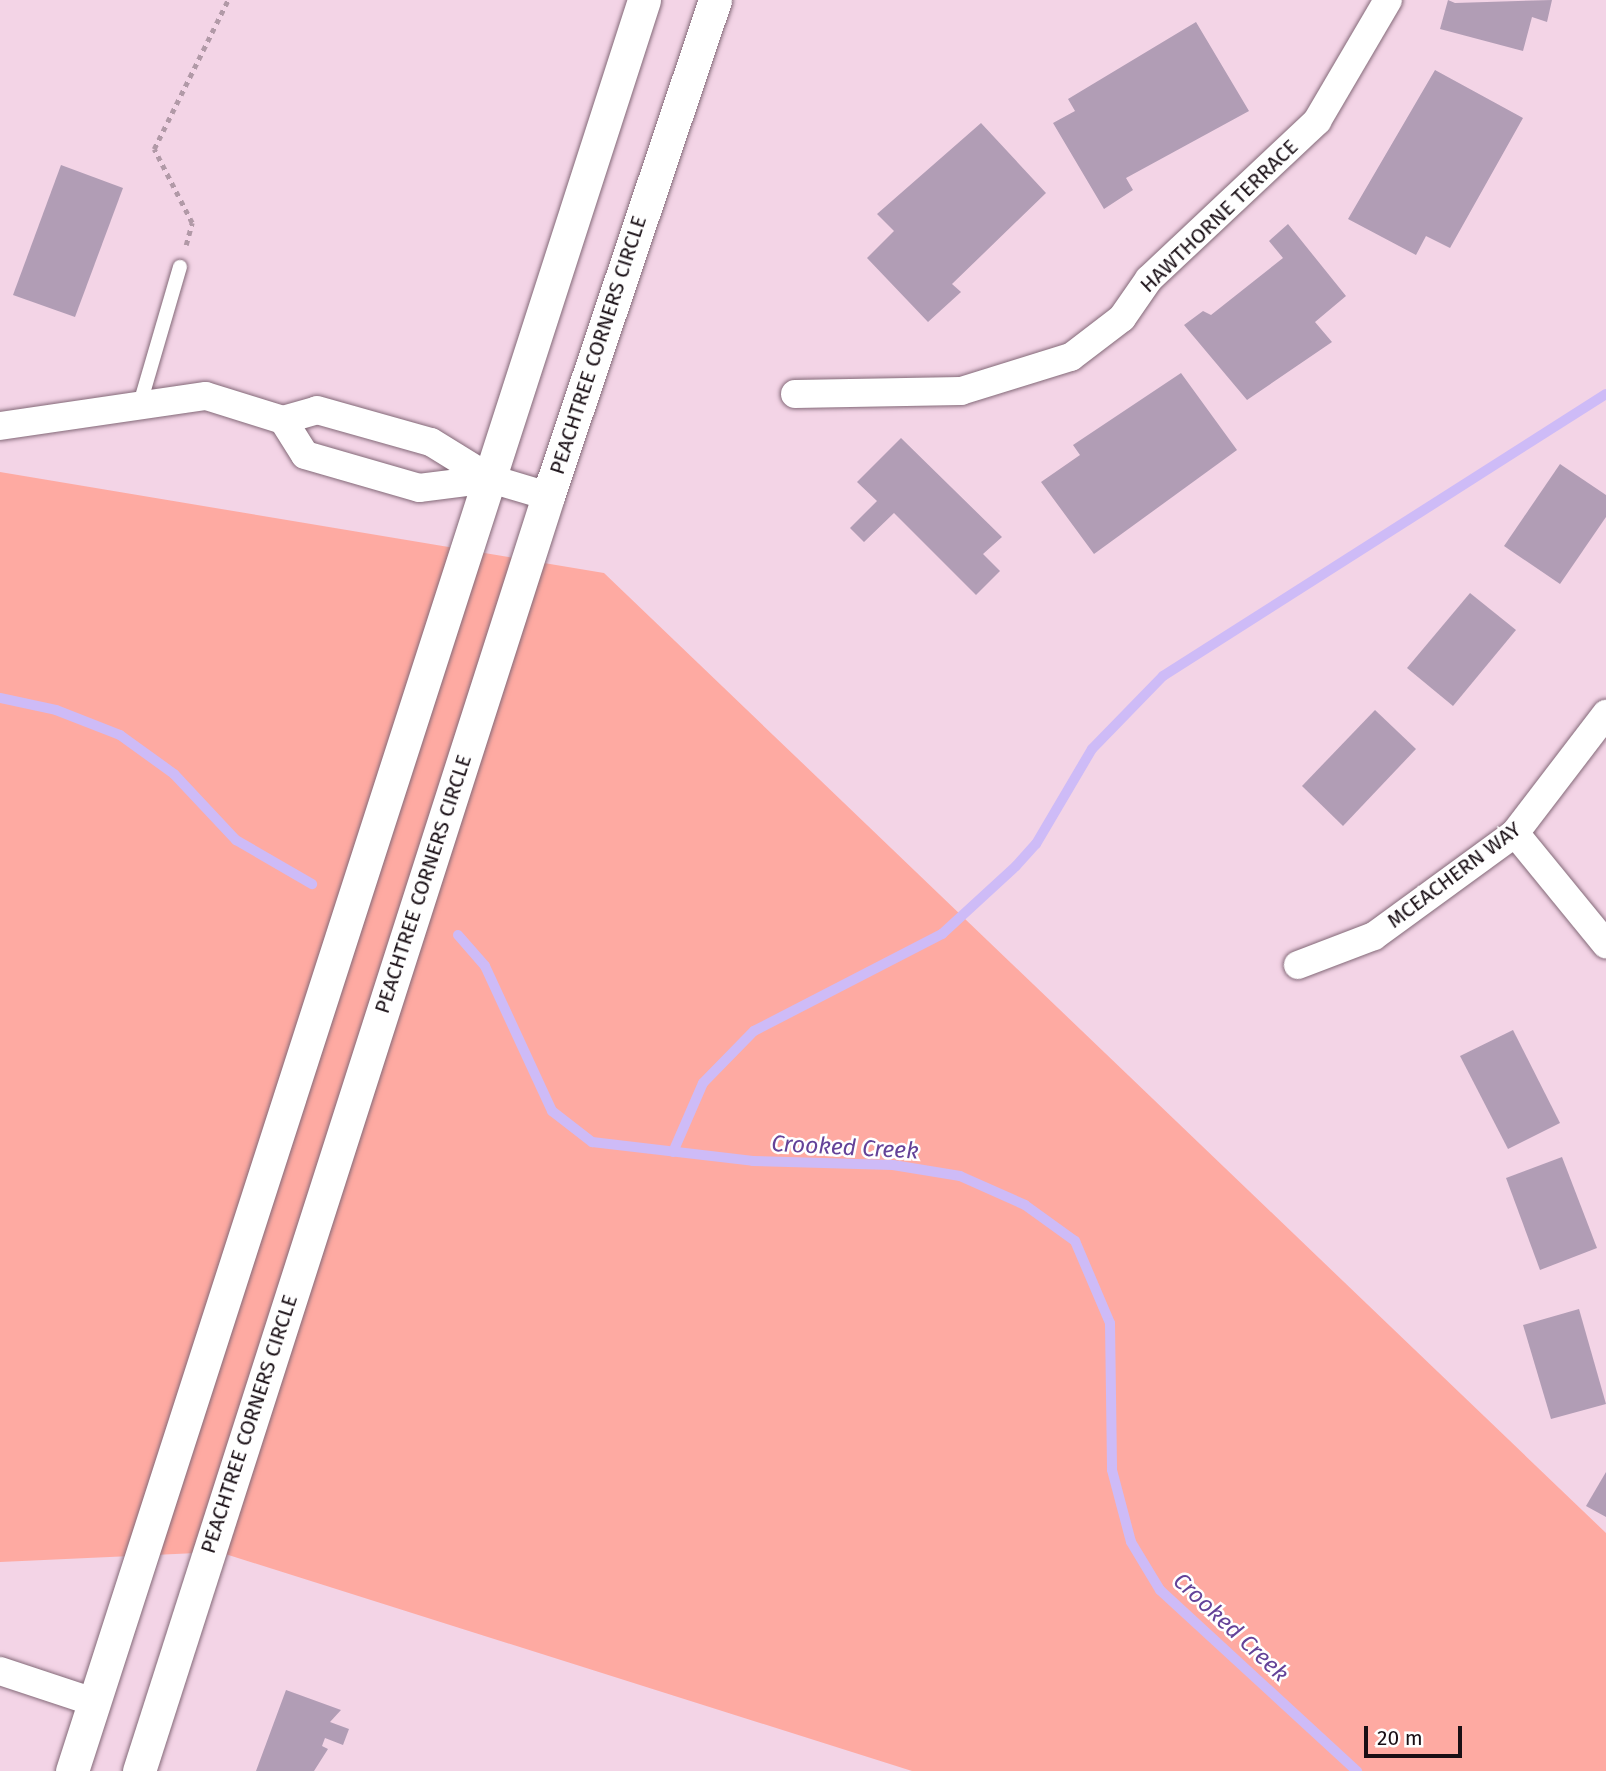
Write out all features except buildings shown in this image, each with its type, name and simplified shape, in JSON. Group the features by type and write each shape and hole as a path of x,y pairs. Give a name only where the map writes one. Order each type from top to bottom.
{"street":[{"path":"72,1771 644,0"},
{"name":"PEACHTREE CORNERS CIRCLE","path":"139,1771 548,496 715,0"},
{"name":"HAWTHORNE TERRACE","path":"795,394 961,391 1072,357 1122,318 1149,279 1317,121 1388,0"},
{"path":"0,426 206,396 283,420 317,410 430,442 491,479 548,496"},
{"path":"283,420 305,455 419,488 491,479"},
{"name":"MCEACHERN WAY","path":"1298,965 1374,936 1515,833 1606,714"},
{"path":"1515,833 1606,944"},
{"path":"0,1671 94,1702"}],"lane":[{"path":"138,408 180,267"}],"path":[{"path":"180,267 192,223 154,149 228,0"}],"shaded area":[{"path":"0,472 604,573 1606,1533 1606,1771 912,1771 219,1552 0,1562"}],"waterway":[{"path":"673,1152 703,1083 754,1031 942,934 1016,866 1036,844 1092,749 1163,676 1606,394"},
{"name":"Crooked Creek","path":"0,698 56,710 120,735 174,774 236,840 312,884"},
{"name":"Crooked Creek","path":"458,935 485,966 552,1111 592,1142 753,1161 893,1165 960,1176 1025,1205 1075,1241 1110,1323 1112,1470 1131,1542 1160,1590 1357,1771"}]}
